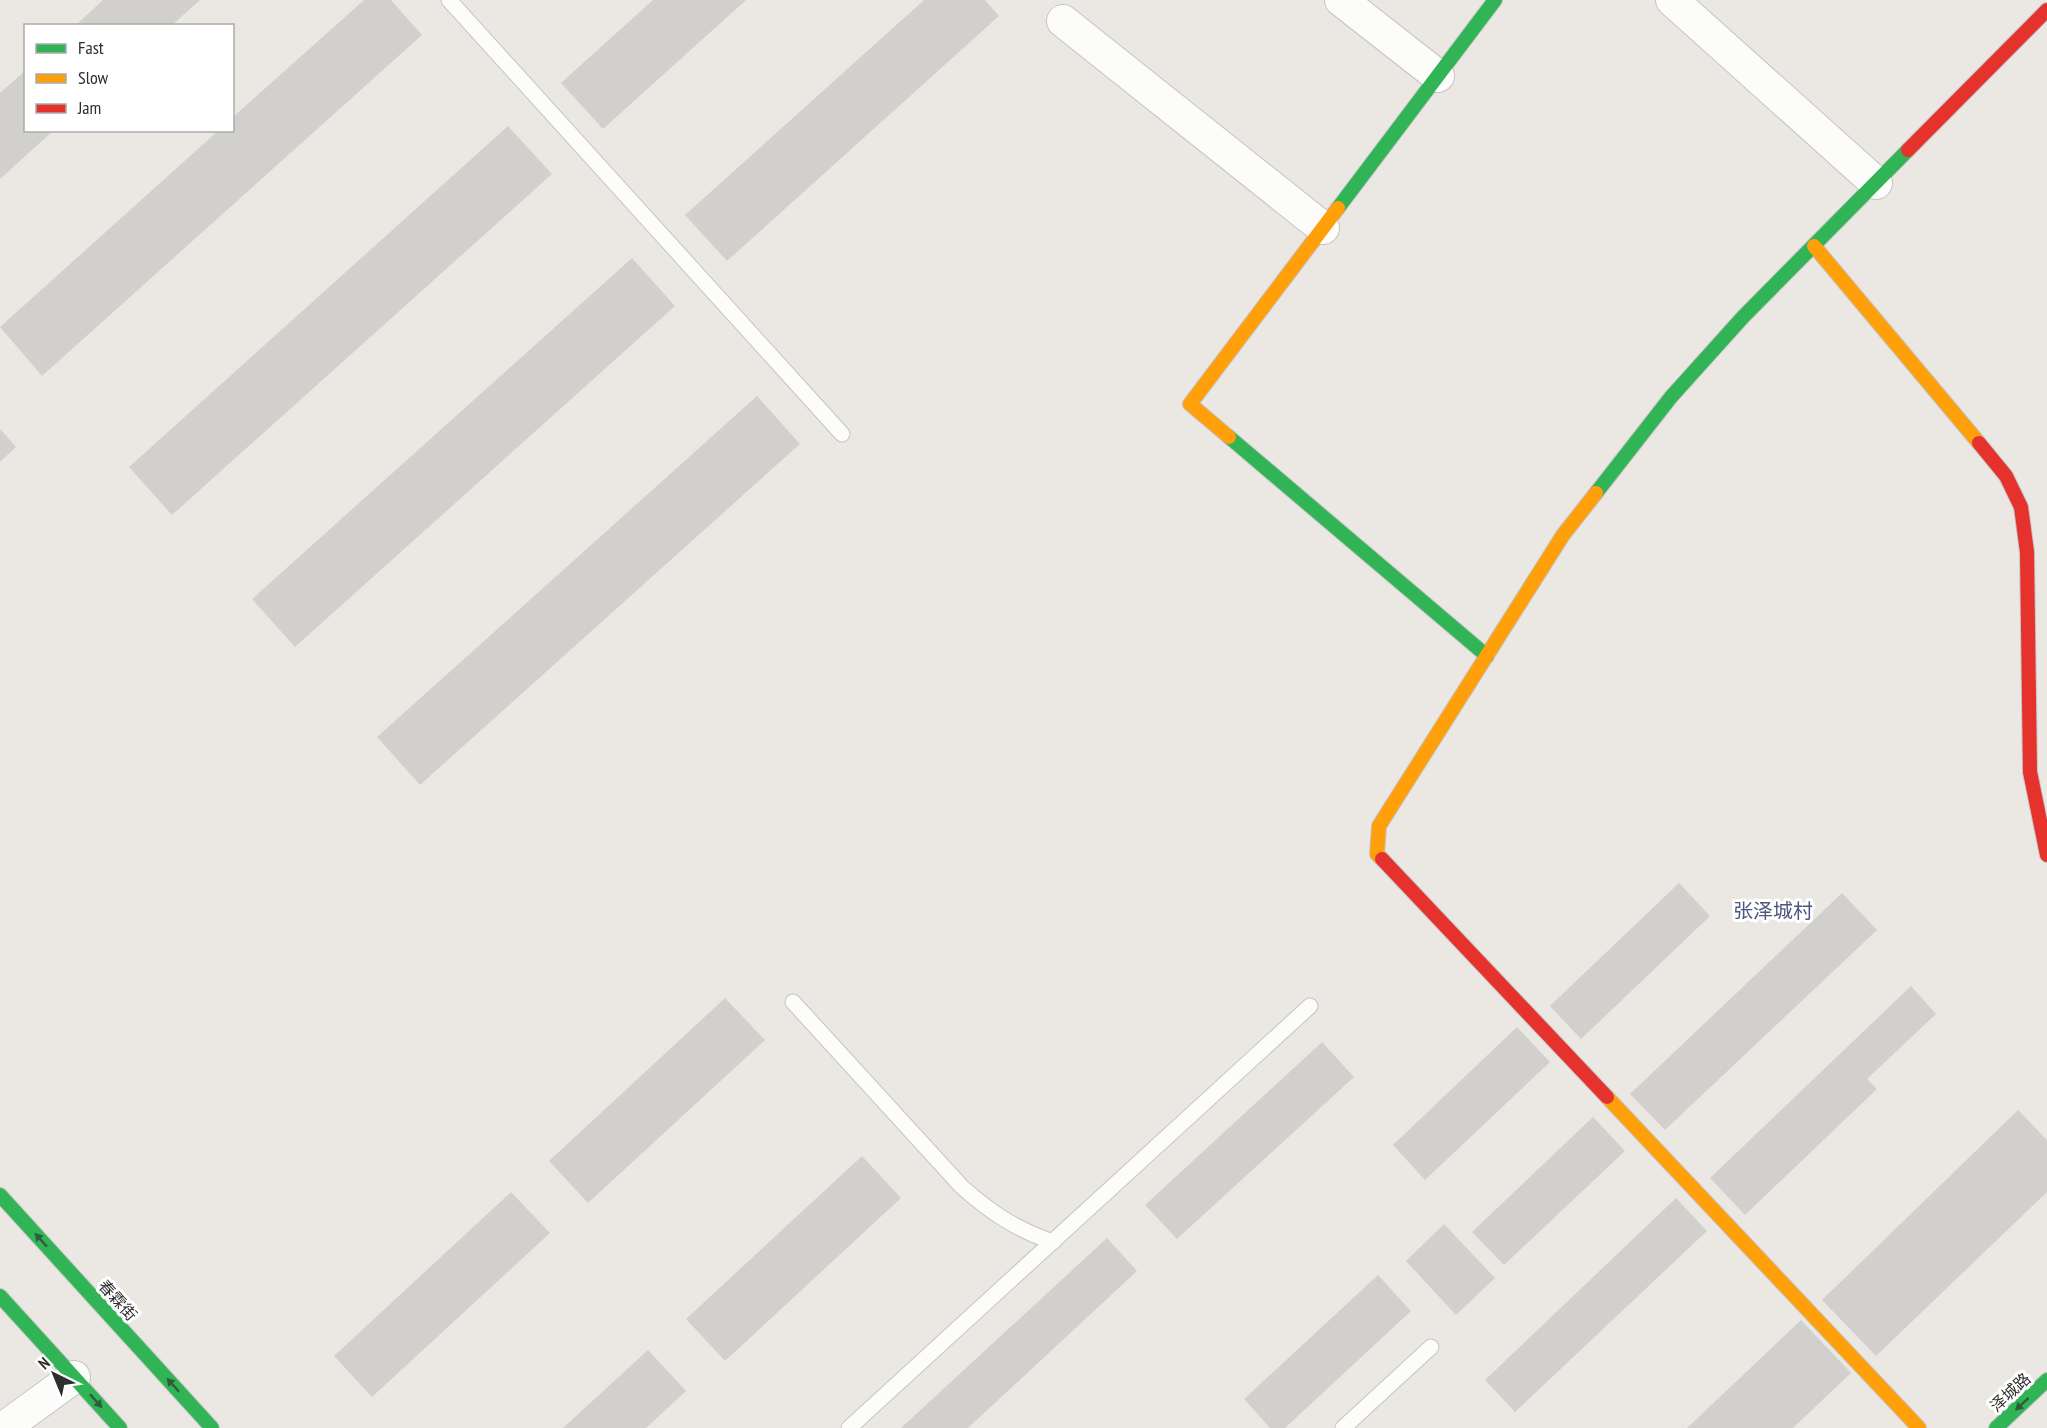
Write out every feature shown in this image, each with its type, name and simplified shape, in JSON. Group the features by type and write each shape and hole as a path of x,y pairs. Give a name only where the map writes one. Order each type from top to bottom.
{"street":[{"path":"1341,0 1438,76"},
{"path":"1487,656 1190,404 1495,0"},
{"path":"1672,0 1876,183"},
{"path":"1919,1428 1377,854 1379,826 1563,535 1671,397 1743,317 2047,10"},
{"path":"1064,21 1323,228"},
{"path":"1814,246 2006,476 2021,507 2027,552 2030,772 2047,855"},
{"name":"春霖街","path":"0,1195 212,1428"},
{"path":"0,1296 120,1428"},
{"path":"4,1428 74,1377"},
{"name":"泽城路","path":"1996,1428 2047,1380"}],"lane":[{"path":"449,0 842,434"},
{"path":"793,1002 962,1187 987,1209 1012,1225 1053,1242"},
{"path":"849,1428 1310,1006"},
{"path":"1343,1428 1431,1347"}],"building":[{"path":"103,0 200,0 173,24 77,24"},
{"path":"364,0 391,0 422,35 42,376 0,327 217,132 234,132 234,116"},
{"path":"653,0 746,0 603,129 561,83"},
{"path":"924,0 985,0 999,16 727,261 685,215"},
{"path":"24,72 24,132 52,132 0,179 0,93"},
{"path":"508,126 552,174 172,515 129,467"},
{"path":"632,258 675,306 295,647 252,599"},
{"path":"757,396 800,444 420,785 377,737"},
{"path":"0,429 16,447 0,462"},
{"path":"1679,883 1710,916 1581,1039 1550,1006"},
{"path":"1842,893 1877,930 1665,1130 1630,1094"},
{"path":"1911,986 1936,1014 1867,1079 1877,1089 1745,1215 1710,1178"},
{"path":"725,998 765,1040 588,1203 549,1161"},
{"path":"1517,1027 1550,1062 1425,1180 1393,1145"},
{"path":"1322,1042 1354,1077 1177,1239 1145,1205"},
{"path":"2018,1110 2047,1140 2047,1192 1876,1356 1822,1300"},
{"path":"1593,1117 1625,1151 1504,1265 1472,1232"},
{"path":"862,1156 901,1198 725,1361 686,1319"},
{"path":"511,1192 550,1233 372,1397 334,1356"},
{"path":"1676,1198 1707,1231 1515,1412 1485,1380"},
{"path":"1444,1224 1495,1278 1456,1315 1406,1261"},
{"path":"1107,1238 1137,1271 968,1428 901,1428"},
{"path":"1378,1275 1411,1311 1285,1428 1270,1428 1244,1399"},
{"path":"1801,1320 1851,1373 1793,1428 1687,1428"},
{"path":"648,1350 686,1391 646,1428 563,1428"}],"traffic: fast":[{"path":"1338,208 1495,0"},
{"path":"1596,493 1671,397 1743,317 1908,150"},
{"path":"1229,437 1487,656"},
{"path":"0,1195 212,1428"},
{"path":"0,1296 120,1428"},
{"path":"1996,1428 2047,1380"}],"traffic: slow":[{"path":"1229,437 1190,404 1338,208"},
{"path":"1814,246 1979,443"},
{"path":"1382,859 1377,854 1379,826 1563,535 1596,493"},
{"path":"1607,1097 1919,1428"}],"traffic: jam":[{"path":"1908,150 2047,10"},
{"path":"1979,443 2006,476 2021,507 2027,552 2030,772 2047,855"},
{"path":"1382,859 1607,1097"}],"district":[{"name":"张泽城村","path":"1773,911"}]}
